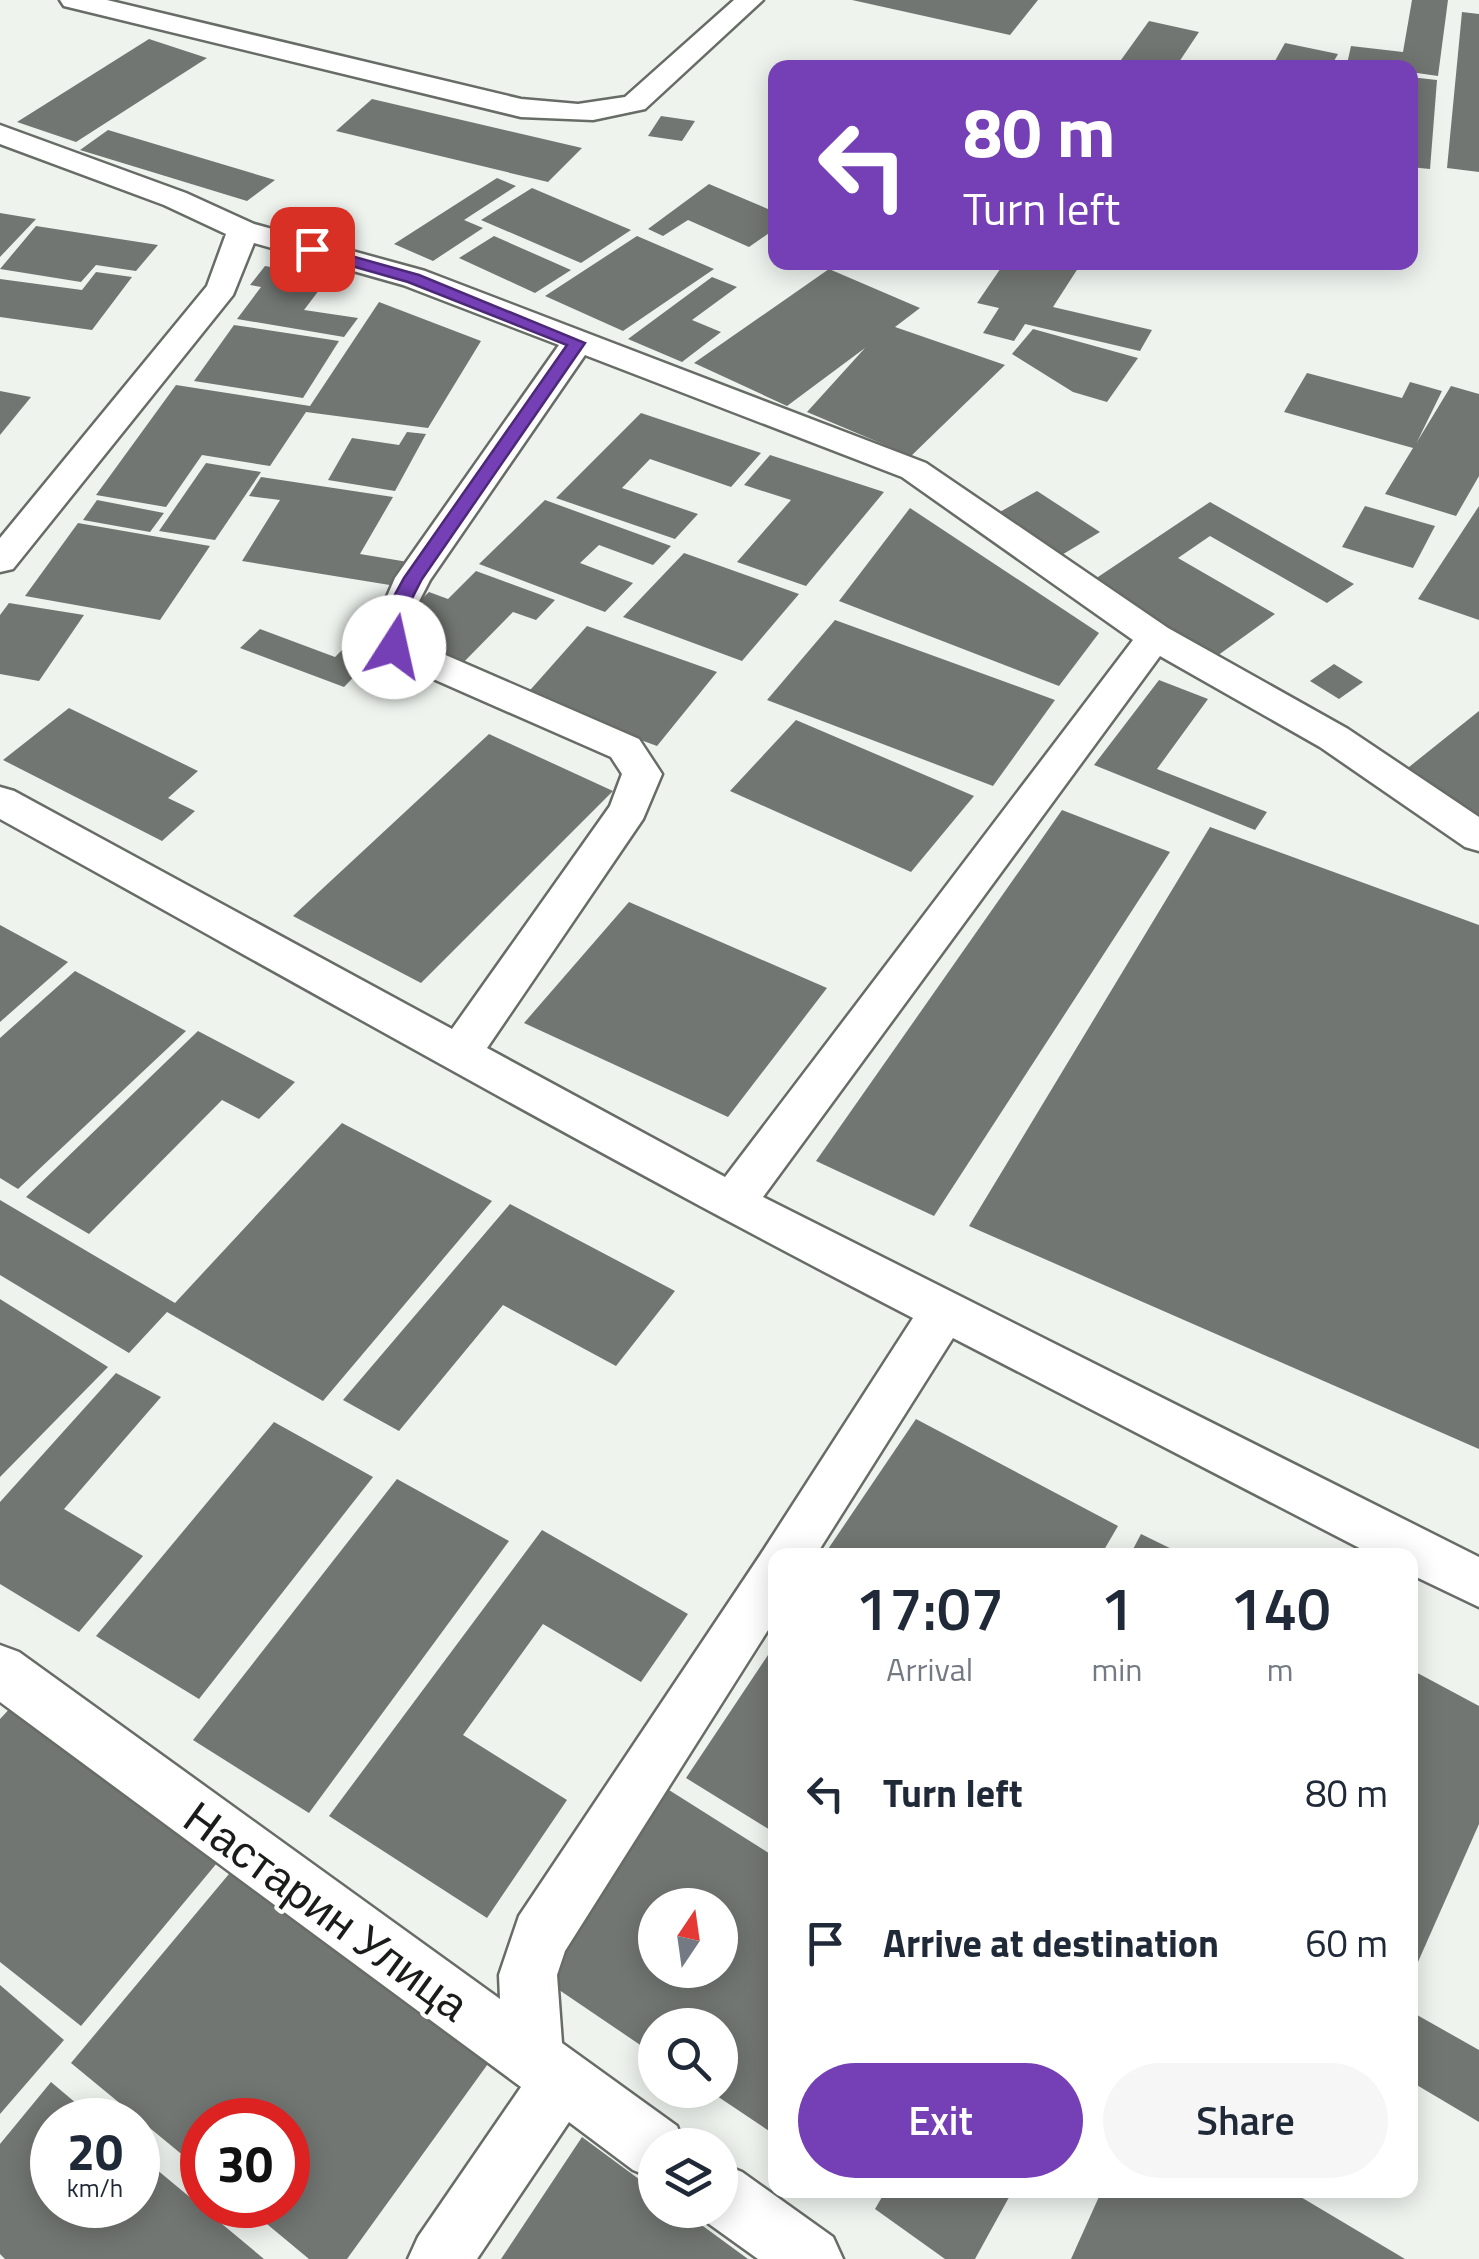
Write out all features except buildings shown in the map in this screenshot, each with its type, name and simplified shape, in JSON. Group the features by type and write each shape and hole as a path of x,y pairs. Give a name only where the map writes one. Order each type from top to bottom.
{"street":[{"path":"73,0 520,108 569,114 612,111 636,103 750,0"},
{"path":"0,134 175,199 244,230 414,278 914,470 1155,637 1334,738 1479,836"},
{"path":"0,561 222,288 244,230"},
{"path":"458,1055 629,810 642,774 625,748 394,647 391,629 413,578 577,343"},
{"path":"732,1203 1155,637"},
{"path":"0,802 732,1203 1410,1548"},
{"path":"791,1548 944,1311"},
{"path":"1418,1552 1479,1583"},
{"path":"440,2259 547,2071 528,1975 540,1936 768,1584"},
{"name":"Настарин Улица","path":"0,1670 638,2136"},
{"path":"738,2207 811,2259"}],"route":[{"path":"312,249 414,278 577,343 413,578 391,629 394,647"}]}
